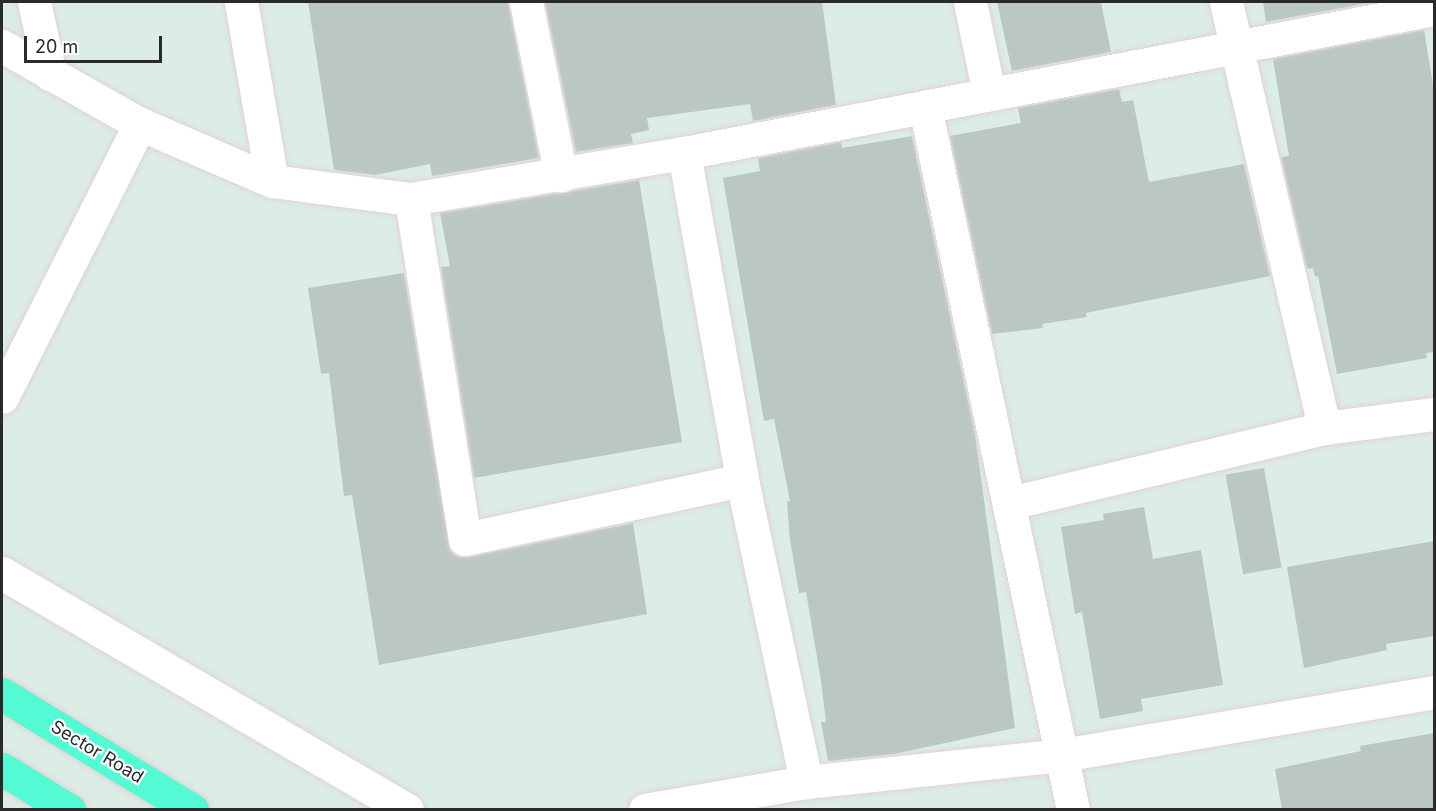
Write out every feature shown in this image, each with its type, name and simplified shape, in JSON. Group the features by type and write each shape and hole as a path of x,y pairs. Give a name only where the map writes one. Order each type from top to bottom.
{"main road":[{"name":"Sector Road","path":"2,694 192,810"},
{"path":"2,769 69,810"}],"street":[{"path":"34,2 50,74"},
{"path":"241,2 272,181"},
{"path":"526,2 561,175"},
{"path":"970,2 989,94"},
{"path":"1226,2 1233,46 1324,428"},
{"path":"2,46 140,124 272,181 411,200 684,153 1434,9"},
{"path":"925,107 1073,810"},
{"path":"2,397 140,124"},
{"path":"684,153 742,480 806,782"},
{"path":"411,200 465,538 742,480"},
{"path":"1010,503 1324,428 1434,414"},
{"path":"2,573 407,810"},
{"path":"645,810 743,801 806,782 1062,755 1434,692"}],"building":[{"path":"308,2 508,2 539,158 432,176 430,164 375,175 334,170"},
{"path":"545,2 822,2 836,105 753,121 750,104 647,118 649,130 631,134 633,143 576,152"},
{"path":"997,2 1101,2 1111,52 1012,71"},
{"path":"1263,2 1374,2 1266,22"},
{"path":"1424,30 1434,91 1434,352 1426,353 1427,358 1337,374 1318,276 1315,277 1313,268 1307,269 1281,157 1289,156 1273,59"},
{"path":"1119,89 1122,102 1133,100 1149,182 1244,164 1270,276 1086,313 1087,317 1042,324 1043,328 992,334 950,136 1021,123 1018,108"},
{"path":"912,136 975,434 1015,728 894,754 828,761 821,722 826,722 821,681 806,592 799,593 790,540 787,501 790,501 774,419 764,421 723,178 760,171 758,158 841,142 842,148"},
{"path":"639,180 682,442 474,478 441,267 450,266 440,213"},
{"path":"404,273 450,551 458,557 469,557 633,523 647,614 379,665 352,495 344,496 329,373 321,374 308,288"},
{"path":"1264,468 1282,567 1243,574 1226,475"},
{"path":"1144,507 1153,559 1201,550 1223,685 1141,699 1143,711 1100,719 1082,612 1075,614 1061,527 1104,520 1103,514"},
{"path":"1434,541 1434,636 1386,644 1387,650 1304,668 1287,567"},
{"path":"1434,733 1434,810 1282,810 1275,769 1361,751 1360,746"}]}
